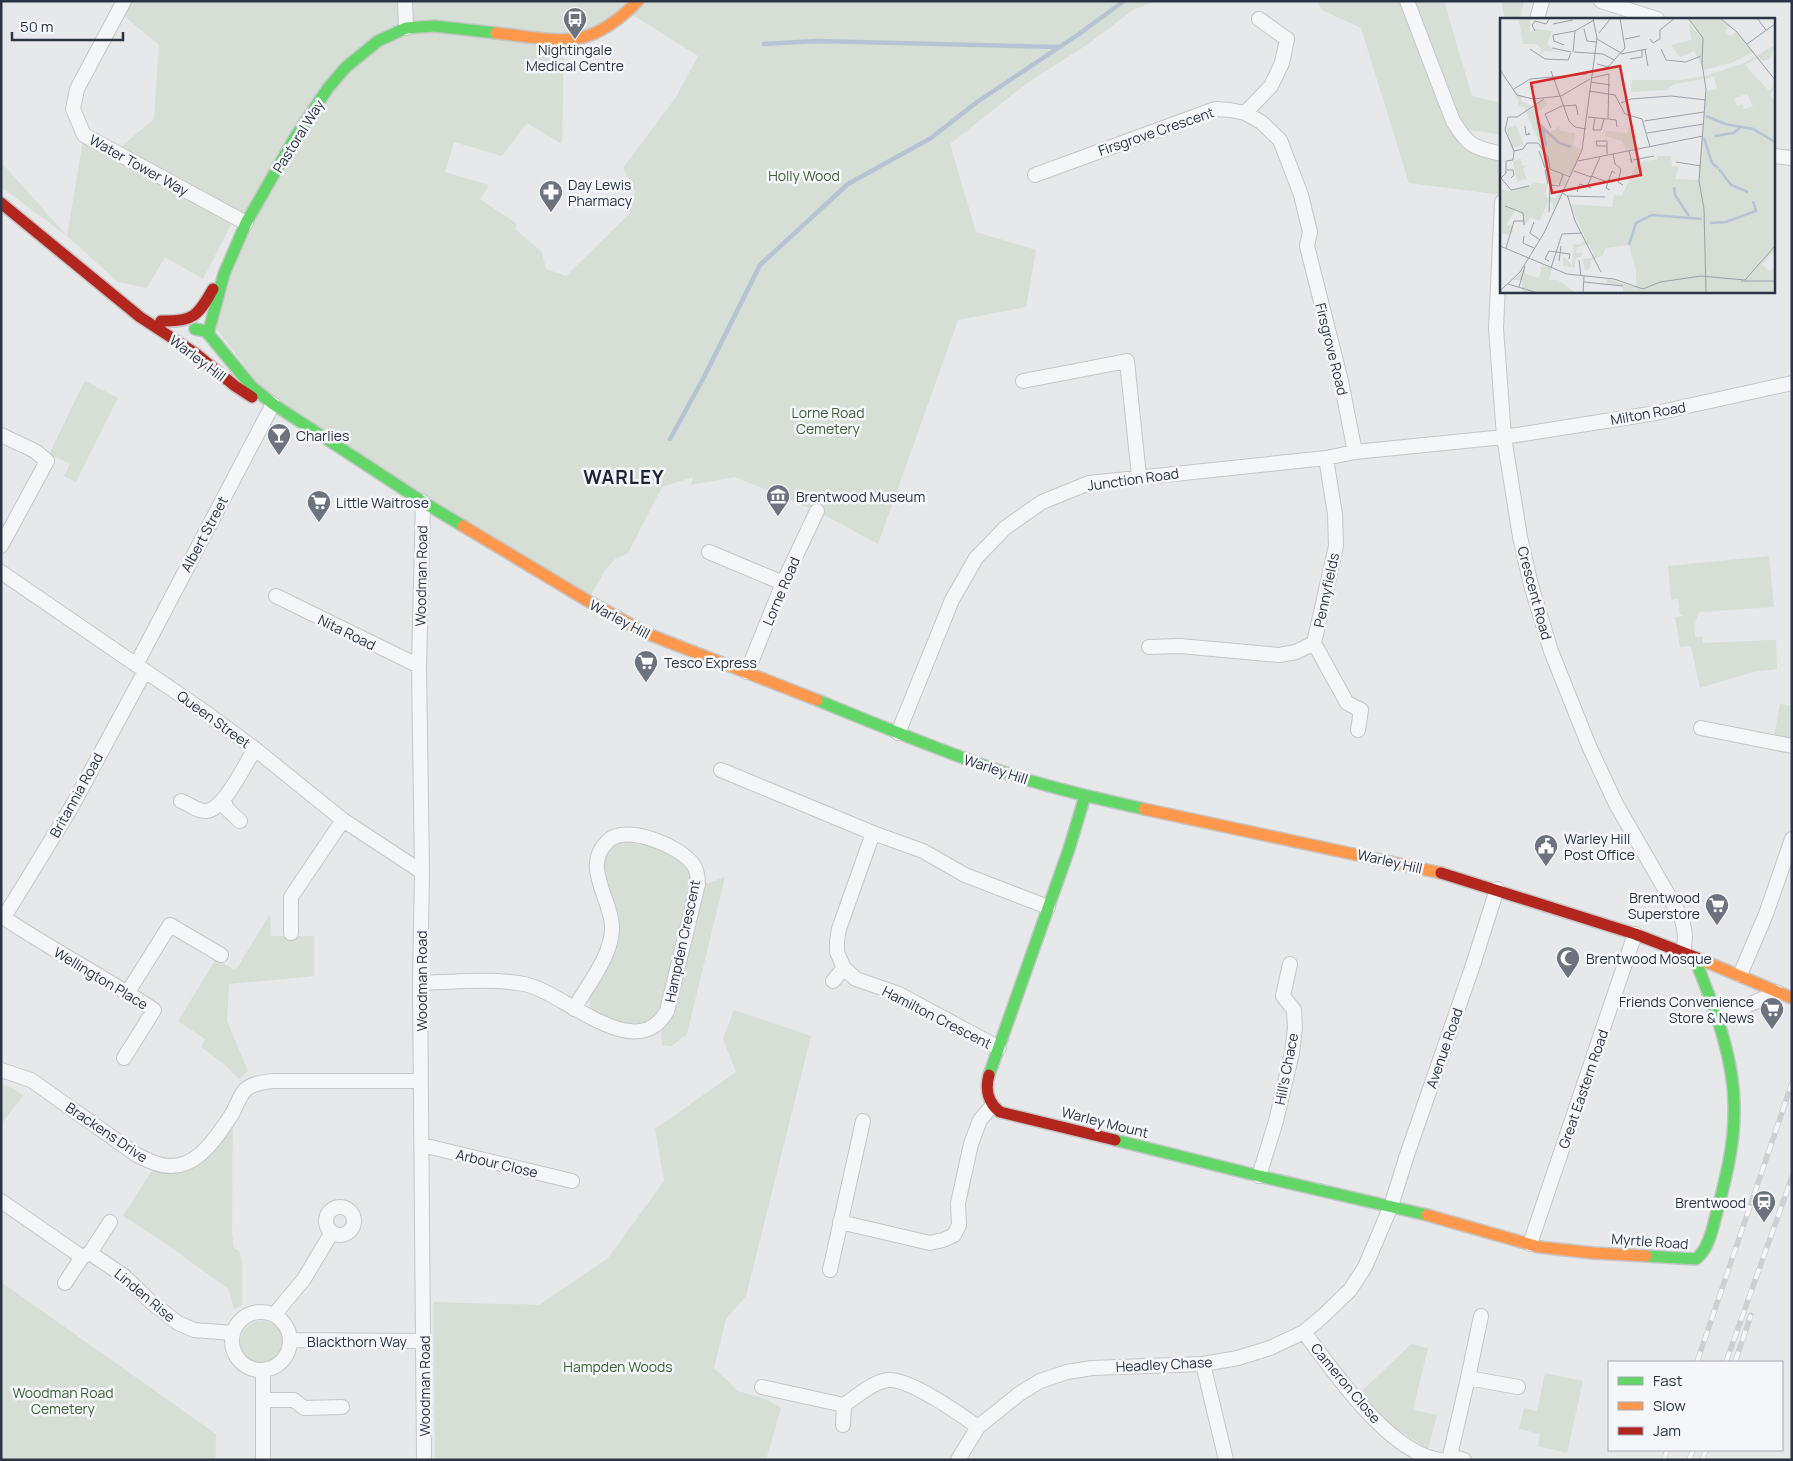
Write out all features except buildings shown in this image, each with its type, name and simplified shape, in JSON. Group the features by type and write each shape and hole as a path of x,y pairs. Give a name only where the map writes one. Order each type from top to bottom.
{"main road":[{"name":"Pastoral Way","path":"224,274 246,223 294,139 328,88 346,67 378,41 406,28 434,26 558,40 574,40 603,31 622,17 638,1"},
{"name":"Warley Hill","path":"1,203 126,305 134,315 190,349 250,397 272,404"},
{"path":"204,305 194,329 186,338 190,349 203,351 208,345 208,336 224,274"},
{"path":"161,321 191,320 198,315 217,281 224,274"},
{"name":"Warley Hill","path":"126,305 161,321 203,330 252,387 272,404 423,502 588,601 648,634 898,733 1000,771 1085,796 1447,874 1635,934 1682,954 1740,975 1792,998"},
{"path":"992,1106 986,1085 1069,849 1085,796"},
{"name":"Myrtle Road","path":"1530,1244 1539,1247 1696,1260 1704,1253 1723,1184 1733,1133 1734,1096 1726,1055 1705,983 1695,959"},
{"name":"Warley Mount","path":"992,1106 1000,1112 1259,1176 1442,1218 1530,1244"}],"street":[{"name":"Water Tower Way","path":"124,1 77,89 73,109 84,135 246,223"},
{"path":"405,1 406,28"},
{"path":"1407,1 1453,121 1463,137 1475,147 1500,153"},
{"path":"1537,18 1542,1"},
{"path":"1601,1 1653,18"},
{"path":"1245,113 1271,86 1282,63 1287,39 1259,19"},
{"name":"Firsgrove Crescent","path":"1035,174 1214,109 1245,113 1261,122 1280,140 1303,204 1310,232 1306,246"},
{"path":"1776,156 1792,158"},
{"name":"Crescent Road","path":"1500,245 1496,328 1504,437 1520,537 1531,585 1550,651 1589,746 1616,804 1681,917 1686,931 1685,946 1682,954"},
{"name":"Firsgrove Road","path":"1306,246 1341,381 1356,452"},
{"path":"1023,381 1127,361 1139,476"},
{"name":"Milton Road","path":"1504,437 1656,413 1792,383"},
{"name":"Albert Street","path":"140,668 272,404"},
{"path":"1,435 35,451 47,461 1,546"},
{"name":"Junction Road","path":"898,733 952,600 976,558 1005,528 1042,502 1089,483 1504,437"},
{"name":"Pennyfields","path":"1148,647 1180,646 1279,655 1296,652 1314,643 1336,546 1335,514 1326,458"},
{"name":"Woodman Road","path":"423,502 419,666 422,872 420,983 424,1460"},
{"name":"Lorne Road","path":"747,672 783,583 817,511"},
{"path":"709,552 783,583"},
{"name":"Queen Street","path":"1,572 255,749 343,820 422,872"},
{"name":"Nita Road","path":"276,596 419,666"},
{"path":"1314,643 1347,703 1361,710 1358,730"},
{"name":"Britannia Road","path":"2,916 71,808 140,668"},
{"path":"1701,728 1792,746"},
{"path":"181,801 196,809 206,811 217,806 255,749"},
{"path":"721,770 873,833 923,851 965,874 1048,907"},
{"path":"224,798 226,808 240,820"},
{"path":"291,933 291,897 343,820"},
{"path":"832,981 844,968 837,952 838,935 873,833"},
{"name":"Hampden Crescent","path":"420,983 497,982 526,984 597,1021 628,1030 640,1031 647,1029 662,1020 667,1011 698,884 693,863 677,850 646,837 632,834 615,836 609,840 599,856 597,874 602,894 612,917 611,941 604,959 574,1009"},
{"path":"1740,975 1766,914 1792,839"},
{"name":"Avenue Road","path":"1391,1206 1497,890"},
{"name":"Wellington Place","path":"2,916 31,936 128,992 154,1010 124,1058"},
{"path":"128,992 170,925 221,955"},
{"name":"Great Eastern Road","path":"1530,1244 1635,934"},
{"name":"Hill's Chace","path":"1259,1176 1276,1120 1292,1053 1295,1028 1294,1010 1283,996 1290,964"},
{"name":"Hamilton Crescent","path":"844,968 856,979 899,994 999,1048"},
{"path":"1714,1014 1729,1012 1747,1006 1777,992"},
{"name":"Brackens Drive","path":"1,1070 31,1080 137,1155 156,1164 167,1166 189,1163 204,1153 246,1090 257,1083 274,1081 421,1081"},
{"path":"840,1222 930,1243 954,1235 959,1225 958,1203 970,1144 980,1120 992,1106"},
{"path":"830,1270 863,1121"},
{"name":"Arbour Close","path":"422,1145 572,1181"},
{"name":"Linden Rise","path":"1,1201 86,1255 124,1276 151,1302 178,1323 194,1330 233,1333"},
{"name":"Headley Chase","path":"958,1460 978,1427 1019,1394 1040,1381 1067,1372 1092,1368 1203,1364 1238,1358 1270,1348 1304,1332 1322,1318 1350,1290 1365,1267 1391,1206"},
{"path":"65,1283 110,1222"},
{"path":"274,1315 304,1279 332,1232"},
{"path":"258,1312 274,1315 282,1321 291,1340 286,1358 272,1369 263,1371 247,1368 238,1359 233,1350 233,1333 240,1320 246,1315 258,1312"},
{"path":"1464,1460 1457,1458 1450,1460 1481,1316"},
{"name":"Cameron Close","path":"1304,1332 1352,1394 1387,1432 1423,1455 1442,1460"},
{"name":"Blackthorn Way","path":"291,1340 424,1341"},
{"path":"1203,1364 1226,1460"},
{"path":"263,1371 263,1460"},
{"path":"1468,1378 1518,1387"},
{"path":"762,1387 844,1405 878,1383 889,1380 908,1383 959,1413 978,1427"},
{"path":"263,1400 294,1400 304,1408 342,1407"},
{"path":"843,1425 844,1405"}],"green space":[{"path":"124,1 1155,1 1133,10 1088,44 1026,84 950,144 976,232 1036,250 1026,307 958,320 878,544 817,511 735,477 691,485 693,477 662,487 628,553 615,559 605,570 588,601 273,404 211,321 246,223 235,217 203,279 165,257 147,288 118,282 67,236 84,135 115,152 154,119 159,45 118,11","holes":["628,12 698,56 676,97 623,168 635,192 629,214 566,276 546,269 542,252 515,229 517,224 480,199 489,185 445,172 454,142 502,156 527,123 562,144 564,40"]},
{"path":"1317,1 1444,1 1472,96 1500,103 1500,135 1458,128 1500,153 1500,195 1409,183 1361,28 1322,10"},
{"path":"1501,1 1524,1 1520,18 1505,18"},
{"path":"1,162 67,236 1,187"},
{"path":"85,381 118,398 76,482 64,476 70,464 49,454"},
{"path":"1769,556 1774,607 1699,612 1695,627 1695,637 1702,637 1703,643 1776,640 1777,669 1753,672 1700,688 1691,646 1680,647 1675,617 1683,616 1683,614 1680,614 1678,599 1671,600 1668,566"},
{"path":"1780,704 1792,706 1792,740 1774,736"},
{"path":"622,841 648,845 673,856 687,869 691,882 662,1007 652,1019 638,1023 618,1022 608,1019 593,1011 590,1005 593,989 613,954 619,936 615,911 604,872 605,860 611,850"},
{"path":"725,877 687,1034 672,1046 662,1045 661,1028 675,1010 703,885"},
{"path":"270,914 271,936 314,936 314,976 229,984 227,1021 248,1071 239,1079 223,1063 201,1047 205,1039 178,1021 216,959 233,969 237,968"},
{"name":"Hampden Woods","path":"734,1010 811,1036 746,1296 726,1319 714,1368 738,1391 768,1400 781,1408 766,1460 435,1460 433,1302 539,1305 608,1258 664,1181 655,1129 736,1072 723,1039"},
{"path":"1,1084 24,1095 1,1124"},
{"path":"233,1112 232,1235 234,1248 239,1251 242,1261 242,1305 234,1309 228,1288 164,1242 123,1216 156,1164 189,1163"},
{"name":"Woodman Road Cemetery","path":"1,1282 216,1434 215,1460 1,1460"},
{"path":"258,1321 266,1321 278,1327 284,1343 278,1359 266,1365 258,1365 246,1359 240,1347 240,1339 246,1327"},
{"path":"1411,1344 1428,1348 1413,1410 1437,1415 1428,1449 1390,1425 1359,1394"},
{"path":"1545,1373 1583,1381 1567,1453 1538,1446 1540,1434 1519,1429 1524,1408 1537,1411"}],"waterway":[{"path":"670,439 704,377 760,265 848,184 931,138 977,102 1079,34 1124,1"},
{"path":"764,44 816,41 1060,47"}],"railway":[{"path":"1697,1361 1792,1083"},
{"path":"1726,1361 1792,1177"},
{"path":"1735,1361 1751,1315"},
{"path":"1664,1460 1667,1451"},
{"path":"1689,1460 1693,1451"},
{"path":"1702,1460 1706,1451"}],"traffic: fast":[{"path":"208,334 224,274 246,223 294,139 328,88 346,67 378,41 406,28 434,26 496,33"},
{"path":"195,329 206,331 252,387 273,404 463,526"},
{"path":"817,700 931,746 1000,771 1053,787 1144,809"},
{"path":"989,1075 1069,849 1085,796"},
{"path":"1646,1256 1696,1259 1701,1254 1708,1243 1713,1229 1731,1150 1734,1126 1734,1094 1728,1054 1695,959"},
{"path":"1115,1140 1427,1215"}],"traffic: slow":[{"path":"496,33 556,40 588,36 620,18 638,1"},
{"path":"463,526 588,601 648,634 817,700"},
{"path":"1144,809 1441,873"},
{"path":"1697,958 1792,998"},
{"path":"1427,1215 1539,1247 1646,1256"}],"traffic: jam":[{"path":"1,203 140,317 195,353 235,386 252,397"},
{"path":"161,321 181,320 193,316 203,306 213,289"},
{"path":"1441,873 1635,934 1697,958"},
{"path":"989,1075 988,1095 1000,1112 1115,1140"}],"place":[{"name":"Nightingale Medical Centre","path":"575,40"},
{"name":"Day Lewis Pharmacy","path":"551,213"},
{"name":"Charlies","path":"279,456"},
{"name":"Brentwood Museum","path":"778,517"},
{"name":"Little Waitrose","path":"319,523"},
{"name":"Tesco Express","path":"646,683"},
{"name":"Warley Hill Post Office","path":"1546,867"},
{"name":"Brentwood Superstore","path":"1717,926"},
{"name":"Brentwood Mosque","path":"1568,979"},
{"name":"Friends Convenience Store & News","path":"1772,1030"},
{"name":"Brentwood","path":"1764,1223"}],"district":[{"name":"WARLEY","path":"624,477"}],"park label":[{"name":"Holly Wood","path":"804,175"},
{"name":"Lorne Road Cemetery","path":"828,420"}]}
